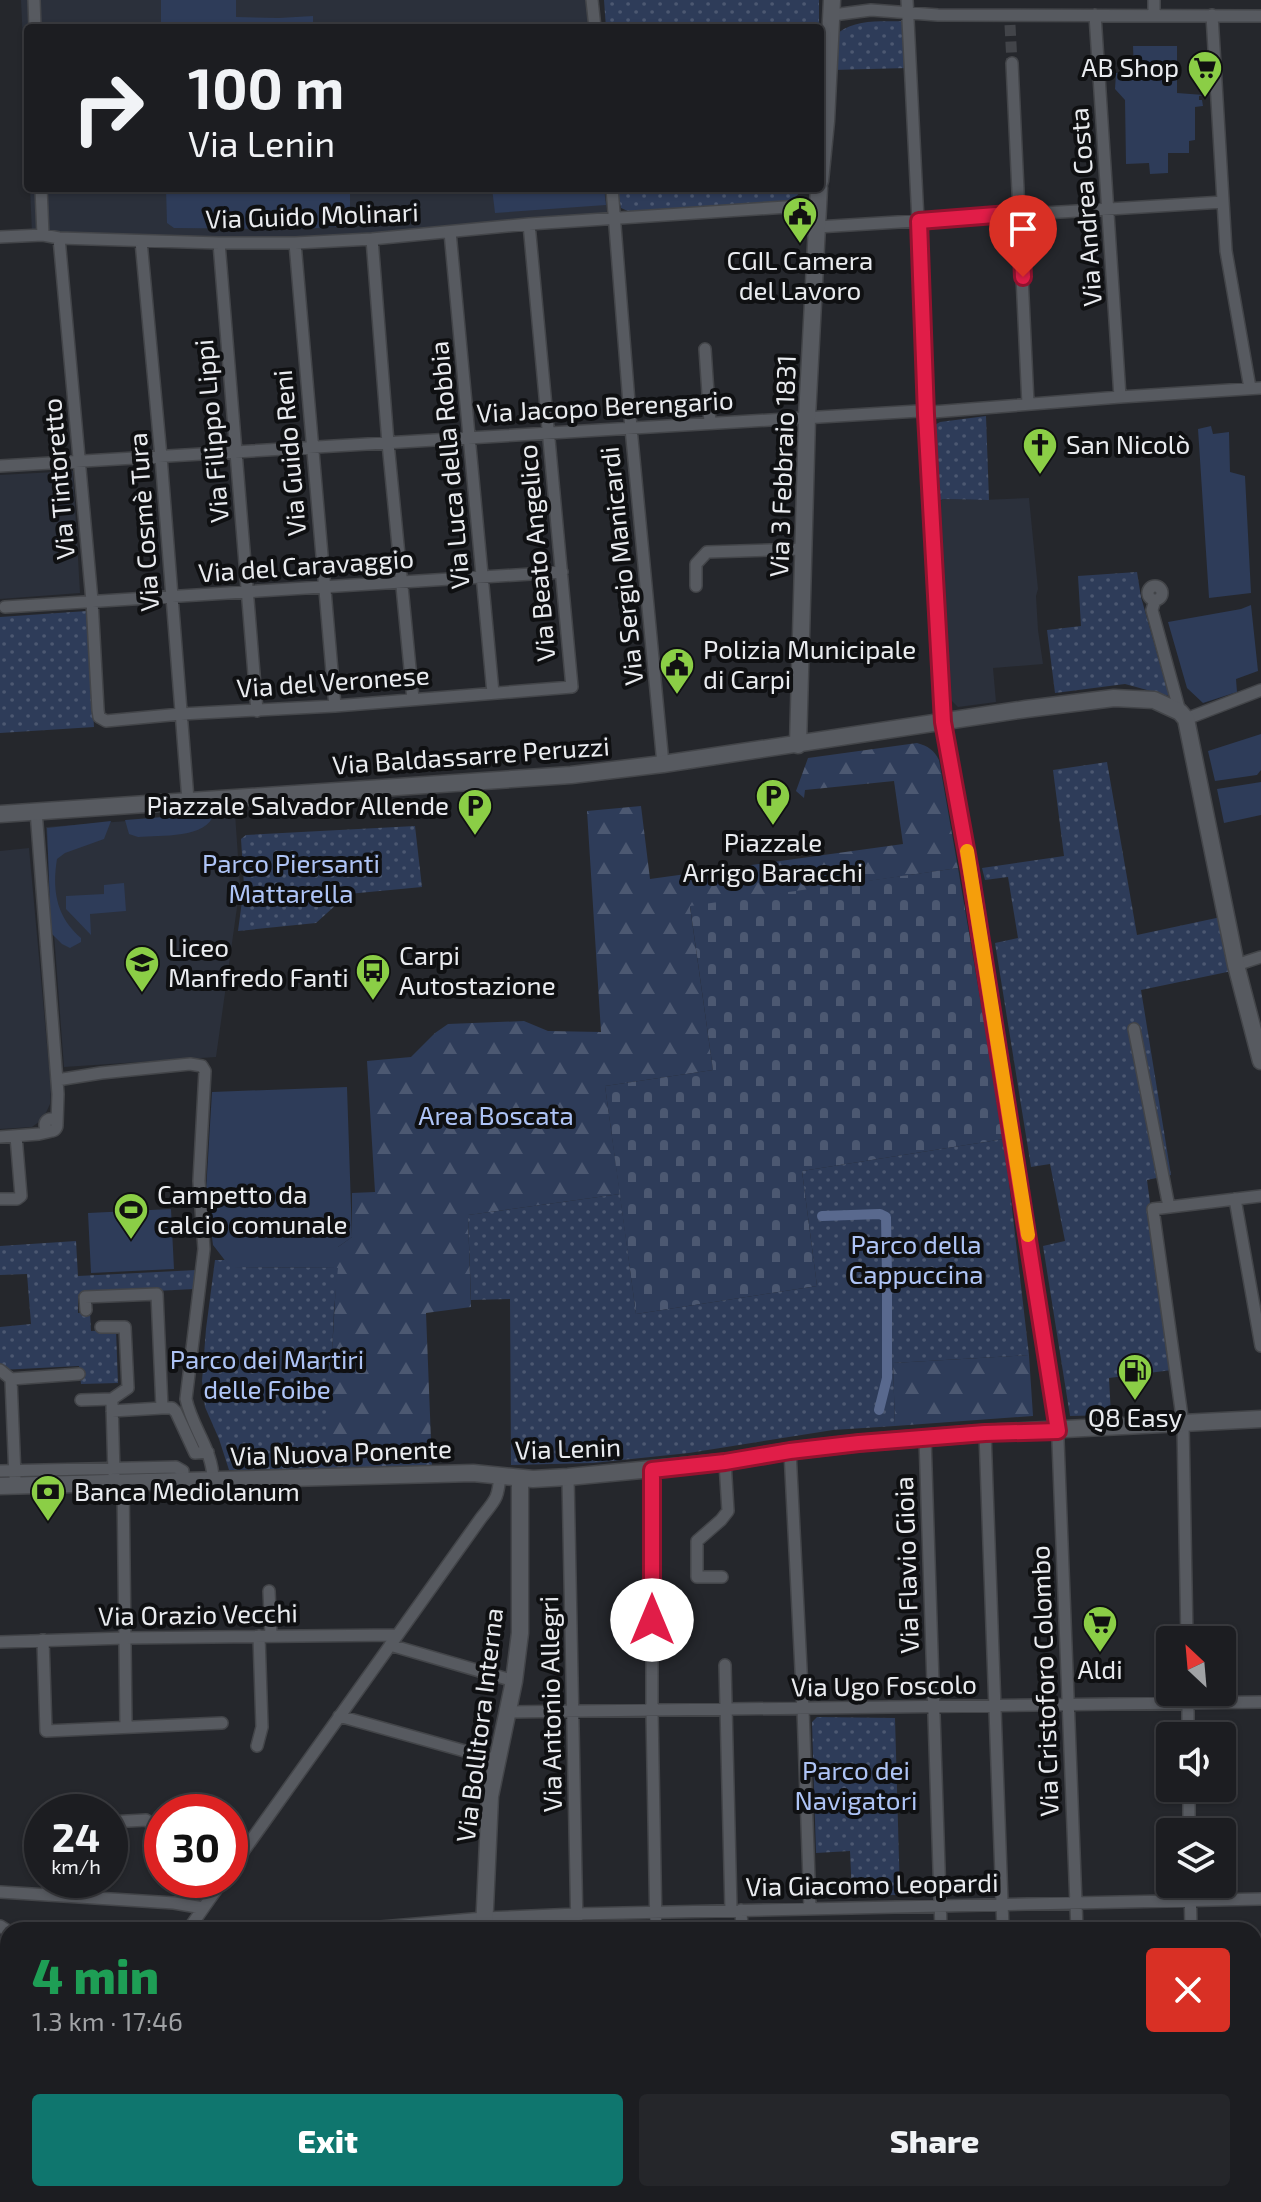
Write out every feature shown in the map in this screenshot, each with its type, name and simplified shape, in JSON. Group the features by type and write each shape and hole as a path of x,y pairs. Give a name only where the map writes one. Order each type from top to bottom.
{"street":[{"path":"34,0 35,24"},
{"path":"592,0 595,24"},
{"path":"852,0 871,10"},
{"path":"1154,0 1154,14"},
{"path":"830,33 835,25 855,16 907,6 1010,20 1154,14 1261,16"},
{"name":"Via Cristoforo Colombo","path":"907,6 943,722 970,871 1058,1431 1077,1922"},
{"path":"833,7 886,12"},
{"path":"833,7 855,16"},
{"path":"824,141 833,7"},
{"name":"Via Andrea Costa","path":"1095,15 1120,397"},
{"path":"1212,15 1226,251 1256,388"},
{"path":"1012,63 1028,404"},
{"path":"41,192 43,235"},
{"name":"Via Sergio Manicardi","path":"612,192 663,764"},
{"name":"Via 3 Febbraio 1831","path":"798,745 807,417 819,192"},
{"path":"817,227 1223,202"},
{"name":"Via Guido Molinari","path":"0,237 43,235 141,241 295,243 817,205"},
{"name":"Via Beato Angelico","path":"529,224 572,687"},
{"name":"Via Luca della Robbia","path":"450,232 493,693"},
{"name":"Via Tintoretto","path":"59,238 92,601 99,717"},
{"path":"372,239 413,699"},
{"name":"Via Cosmè Tura","path":"141,241 188,800"},
{"name":"Via Filippo Lippi","path":"219,243 257,711"},
{"name":"Via Guido Reni","path":"295,243 335,706"},
{"path":"705,349 710,423"},
{"name":"Via Jacopo Berengario","path":"0,466 926,411 1256,388"},
{"path":"696,586 696,564 707,552 804,549"},
{"name":"Via del Caravaggio","path":"5,607 562,572"},
{"path":"1155,600 1152,610 1183,715 1236,965 1260,1054"},
{"name":"Via del Veronese","path":"99,717 106,721 572,687"},
{"path":"1183,715 1261,690"},
{"name":"Via Baldassarre Peruzzi","path":"0,814 571,775 1114,698 1154,700 1183,715"},
{"path":"0,1137 16,1136 51,1125 57,1083 36,811"},
{"path":"1236,965 1261,957"},
{"path":"1134,1029 1169,1207"},
{"path":"57,1083 101,1073 190,1064 202,1066 205,1071 199,1181 204,1249 186,1399 213,1464 213,1480"},
{"path":"0,1199 17,1199 21,1196 16,1136"},
{"path":"1187,1626 1183,1424 1153,1209 1261,1196"},
{"path":"1235,1199 1261,1346"},
{"path":"86,1310 85,1297 157,1294 162,1408"},
{"path":"101,1327 125,1327 128,1388 112,1405 125,1638 126,1726"},
{"path":"0,1370 11,1379 79,1374"},
{"path":"10,1481 11,1379"},
{"path":"81,1400 172,1408 195,1453 208,1452"},
{"name":"Via Lenin","path":"248,1845 494,1503 498,1497 500,1475 520,1478 568,1477 925,1438 1261,1419"},
{"path":"985,1433 1003,1922"},
{"name":"Via Flavio Gioia","path":"925,1438 941,1922"},
{"path":"790,1451 810,1908"},
{"path":"722,1577 697,1577 697,1541 728,1511 725,1462"},
{"path":"652,1470 656,1922"},
{"name":"Via Nuova Ponente","path":"0,1471 10,1481 500,1475"},
{"name":"Via Antonio Allegri","path":"568,1477 577,1922"},
{"name":"Via Bollitora Interna","path":"484,1922 490,1796 509,1712 520,1633 520,1478"},
{"path":"257,1746 262,1727 269,1591"},
{"name":"Via Orazio Vecchi","path":"0,1642 265,1635 394,1640 514,1681"},
{"path":"43,1640 46,1731 222,1723"},
{"path":"725,1665 736,1910 740,1922"},
{"name":"Via Ugo Foscolo","path":"509,1712 1067,1705 1156,1700"},
{"name":"Via Ugo Foscolo","path":"1236,1701 1261,1702"},
{"path":"339,1716 497,1760"},
{"path":"0,1892 24,1894"},
{"path":"95,1898 203,1908"},
{"path":"193,1922 210,1898"},
{"path":"1190,1899 1191,1922"},
{"name":"Via Giacomo Leopardi","path":"503,1922 577,1914 656,1911 1261,1899"}],"shaded area":[{"path":"21,0 590,0 592,24 24,24 24,63"},
{"path":"30,192 605,192 607,216 338,241 32,233"},
{"path":"73,471 80,593 0,599 0,475"},
{"path":"1029,498 1043,664 993,668 996,702 958,707 948,697 936,504 943,499"},
{"name":"Liceo Manfredo Fanti","path":"235,813 240,886 216,1057 64,1067 46,827"},
{"path":"29,848 50,1104 43,1119 32,1127 0,1129 0,851"}],"green space":[{"path":"161,0 236,0 236,17 313,16 313,24 161,24"},
{"path":"604,0 819,0 819,24 606,24"},
{"path":"905,21 908,68 832,70 838,33 845,28 861,23"},
{"path":"1133,46 1177,46 1177,93 1204,95 1199,96 1203,106 1195,107 1195,140 1189,141 1189,153 1168,153 1168,173 1150,174 1149,163 1126,164 1125,100 1115,89 1116,73 1134,72"},
{"path":"166,192 350,192 350,222 342,226 305,229 174,228 167,223"},
{"path":"492,192 604,192 606,205 495,213"},
{"path":"618,192 801,192 792,200 630,212 621,208"},
{"path":"986,416 989,500 943,499 937,502 933,426 940,422"},
{"path":"1211,426 1213,434 1229,432 1230,472 1245,476 1251,593 1209,598 1198,429"},
{"path":"1137,572 1169,696 1125,684 1055,693 1047,630 1081,626 1078,576"},
{"path":"1251,605 1258,671 1236,679 1237,692 1203,703 1187,688 1168,622"},
{"path":"87,611 94,727 0,733 0,617"},
{"path":"1261,734 1261,770 1257,775 1215,781 1208,751"},
{"name":"Area Boscata","path":"917,743 930,749 939,760 958,868 690,907 713,1070 605,1086 620,1194 468,1215 471,1307 426,1313 432,1466 327,1468 338,1247 352,1237 352,1193 375,1192 367,1061 411,1057 448,1024 524,1021 548,1031 601,1032 587,811 641,806 650,879 903,844 894,781 805,790 804,798 796,791 808,758"},
{"path":"1107,762 1137,935 1221,917 1232,971 1141,990 1171,1175 1147,1180 1172,1370 1109,1378 1111,1415 1070,1416 1043,1246 1065,1241 1050,1164 1031,1167 995,943 1018,938 1008,877 985,880 982,868 1064,856 1053,770"},
{"path":"1261,782 1261,815 1224,823 1217,789"},
{"path":"214,813 203,827 170,835 138,837 129,834 125,820"},
{"path":"111,821 104,839 57,859 55,881 61,912 81,938 81,942 70,948 51,933 47,828"},
{"name":"Parco Piersanti Mattarella","path":"415,826 422,887 348,894 316,923 238,931 244,886 241,839 246,835"},
{"path":"958,868 1004,1139 802,1171 817,1286 636,1314 605,1086 713,1070 690,906"},
{"path":"124,883 126,911 90,914 91,935 66,909 66,896 104,894 104,885"},
{"path":"347,1087 352,1237 338,1247 338,1268 230,1267 213,1245 206,1191 212,1092"},
{"name":"Parco della Cappuccina","path":"1004,1139 1029,1355 893,1363 895,1426 833,1430 689,1453 593,1463 511,1465 510,1299 471,1300 468,1215 620,1194 636,1314 817,1286 802,1171"},
{"name":"Campetto da calcio comunale","path":"171,1209 174,1269 91,1273 88,1213"},
{"path":"76,1241 78,1276 197,1270 194,1289 78,1295 78,1313 90,1312 91,1331 116,1330 118,1383 81,1384 79,1366 0,1370 0,1327 31,1324 27,1274 0,1275 0,1246"},
{"name":"Parco dei Martiri delle Foibe","path":"215,1260 225,1260 231,1267 338,1268 327,1468 229,1470 205,1407 202,1381"},
{"path":"1029,1355 1033,1416 895,1426 893,1363"},
{"name":"Parco dei Navigatori","path":"817,1717 895,1718 900,1895 852,1895 850,1851 816,1853 812,1722"}],"waterway":[{"path":"822,1216 880,1214 886,1217 887,1276"},
{"path":"879,1410 887,1378 887,1293"}],"tunnel":[{"path":"1010,25 1012,63"}],"slow traffic":[{"path":"967,851 1028,1235"}],"place":[{"name":"AB Shop","path":"1205,99"},
{"name":"CGIL Camera del Lavoro","path":"800,245"},
{"name":"San Nicolò","path":"1040,476"},
{"name":"Polizia Municipale di Carpi","path":"677,696"},
{"name":"Piazzale Arrigo Baracchi","path":"773,827"},
{"name":"Piazzale Salvador Allende","path":"475,837"},
{"name":"Liceo Manfredo Fanti","path":"142,994"},
{"name":"Carpi Autostazione","path":"373,1002"},
{"name":"Campetto da calcio comunale","path":"131,1241"},
{"name":"Q8 Easy","path":"1135,1402"},
{"name":"Banca Mediolanum","path":"48,1523"},
{"name":"Aldi","path":"1100,1654"}],"route":[{"path":"652,1620 652,1470 859,1443 1058,1431 970,871 943,722 919,221 1020,213 1023,277"}]}
